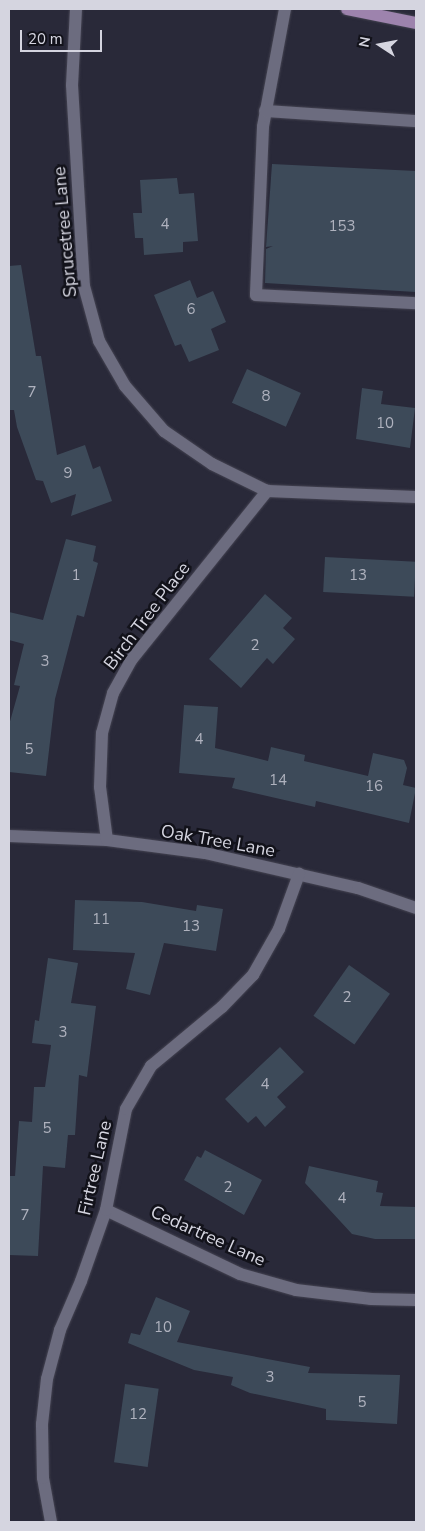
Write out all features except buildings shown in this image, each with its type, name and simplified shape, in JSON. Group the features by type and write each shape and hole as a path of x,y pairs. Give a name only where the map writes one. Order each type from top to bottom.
{"main road":[{"path":"347,9 416,23"}],"street":[{"name":"Sprucetree Lane","path":"76,9 72,85 77,194 84,286 98,341 124,386 164,431 212,464 267,492 416,497"},
{"path":"285,9 263,127 256,295 416,304"},
{"path":"265,111 416,121"},
{"name":"Birch Tree Place","path":"107,840 100,787 102,733 113,693 132,659 267,492"},
{"name":"Oak Tree Lane","path":"9,836 107,840 205,853 299,874 416,908"},
{"name":"Firtree Lane","path":"51,1522 43,1478 42,1424 47,1379 60,1330 81,1281 106,1210 126,1109 152,1066 222,1007 252,975 279,929 299,874"},
{"name":"Cedartree Lane","path":"106,1210 240,1274 296,1290 370,1299 416,1300"}]}
